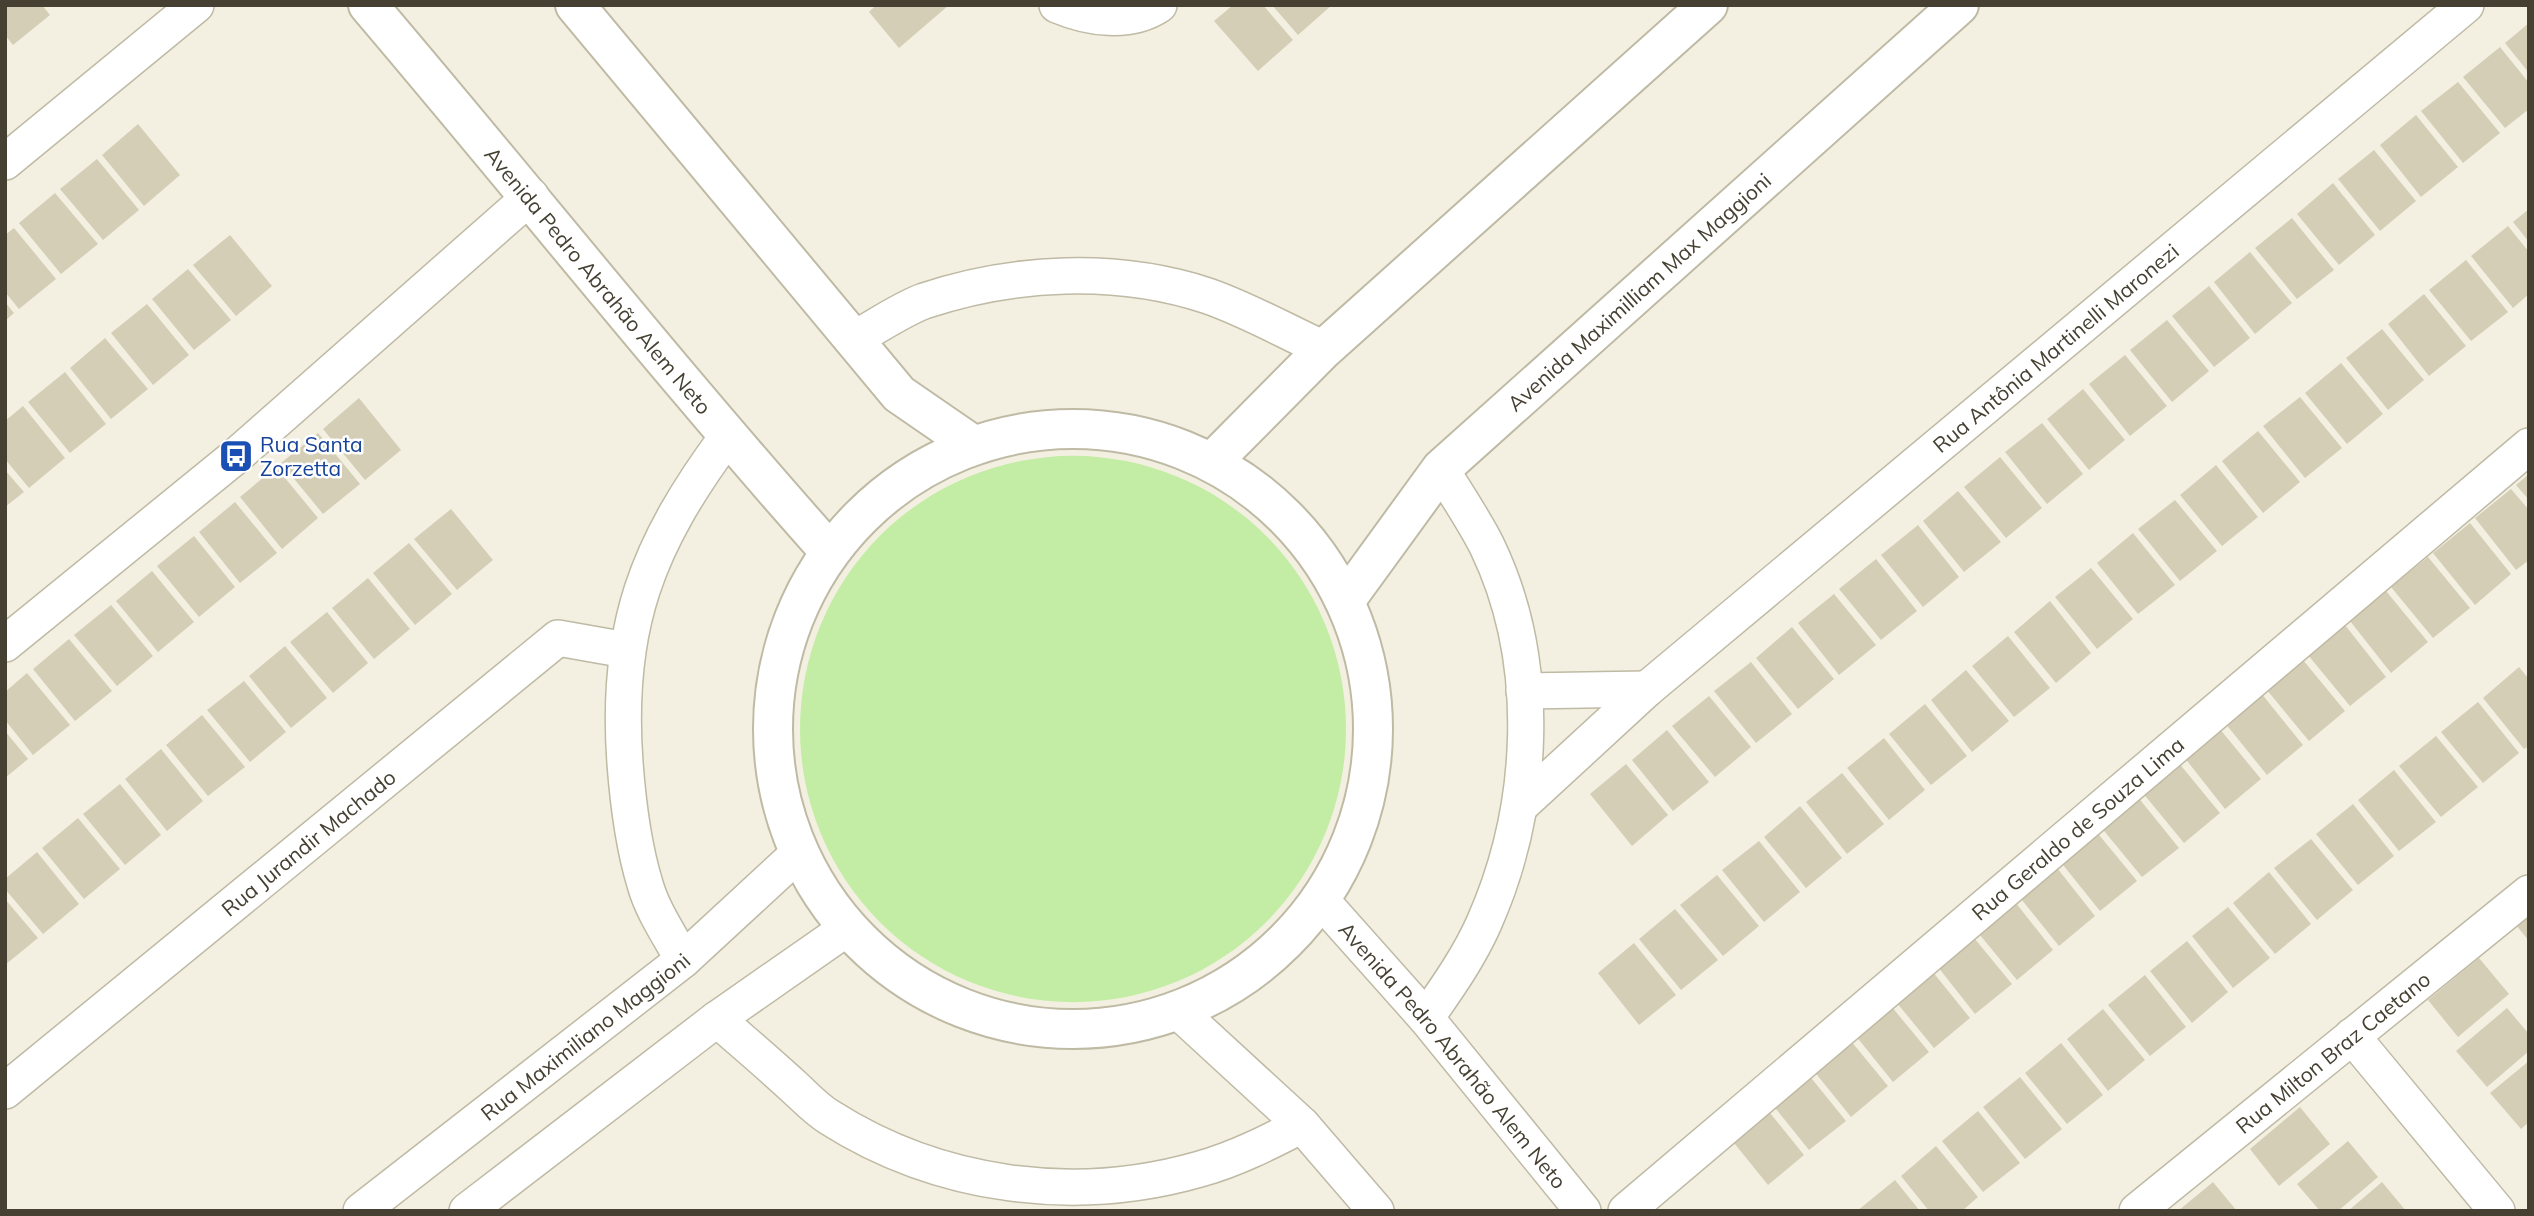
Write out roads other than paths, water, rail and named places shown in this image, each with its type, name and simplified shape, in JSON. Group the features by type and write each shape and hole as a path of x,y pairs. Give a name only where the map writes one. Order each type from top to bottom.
{"street":[{"path":"5,162 196,5"},
{"name":"Avenida Pedro Abrahão Alem Neto","path":"368,5 531,197 727,437 830,552"},
{"path":"575,5 899,394 973,445"},
{"path":"1057,5 1080,15 1118,18 1160,5"},
{"path":"1214,460 1324,349 1708,5"},
{"name":"Avenida Maximilliam Max Maggioni","path":"1345,601 1441,468 1959,5"},
{"name":"Rua Antônia Martinelli Maronezi","path":"1520,806 1647,689 2466,5"},
{"path":"5,644 236,456 531,197"},
{"path":"853,339 921,302 978,286 1037,277 1097,277 1151,283 1206,296 1257,316 1324,349"},
{"path":"1060,428 1105,429 1148,437 1214,460 1294,520 1345,601 1360,643 1369,686 1373,730 1369,774 1359,817 1343,860 1320,899 1292,936 1254,968 1220,992 1178,1011 1135,1024 1090,1030 1044,1029 999,1022 956,1007 916,987 846,929 799,853 780,788 773,721 778,676 789,632 807,591 830,552 859,517 894,488 931,463 973,445 1016,433 1060,428"},
{"path":"683,960 645,886 627,798 621,694 626,650 640,593 663,536 692,485 727,437"},
{"name":"Rua Geraldo de Souza Lima","path":"1626,1211 2529,446"},
{"path":"1426,1018 1457,973 1483,924 1503,874 1520,806 1525,765 1524,691 1519,654 1506,600 1488,547 1441,468"},
{"name":"Rua Jurandir Machado","path":"5,1091 558,638 626,650"},
{"path":"1524,691 1647,689"},
{"name":"Rua Maximiliano Maggioni","path":"361,1211 683,960 799,853"},
{"name":"Rua Milton Braz Caetano","path":"2137,1211 2529,893"},
{"name":"Avenida Pedro Abrahão Alem Neto","path":"1320,899 1426,1018 1583,1211"},
{"path":"467,1211 717,1019 846,929"},
{"path":"1178,1011 1303,1125 1377,1211"},
{"path":"717,1019 826,1116 878,1144 934,1166 987,1180 1041,1187 1095,1188 1149,1182 1202,1169 1254,1150 1303,1125"},
{"path":"2352,1036 2497,1211"}],"place":[{"name":"Rua Santa Zorzetta","path":"236,456"}]}
